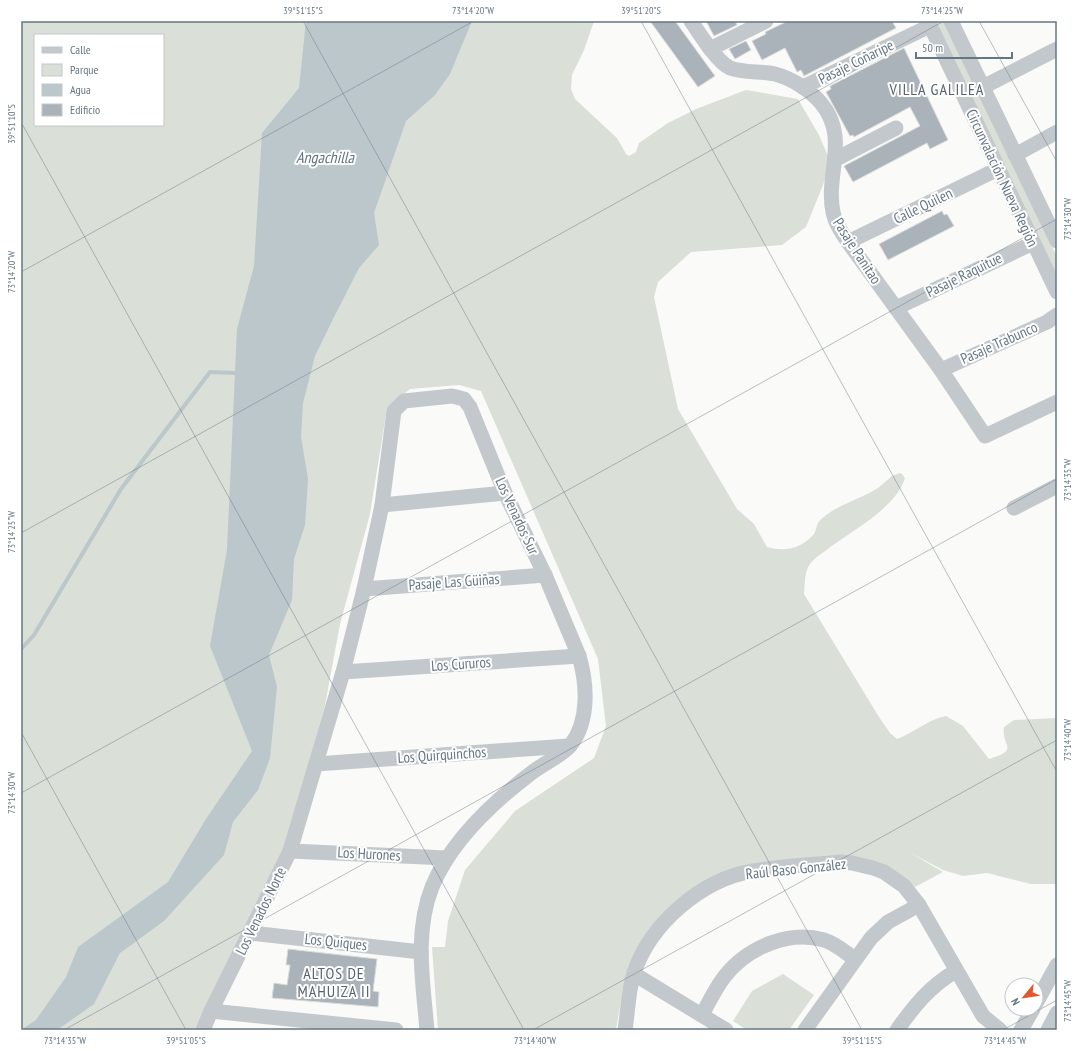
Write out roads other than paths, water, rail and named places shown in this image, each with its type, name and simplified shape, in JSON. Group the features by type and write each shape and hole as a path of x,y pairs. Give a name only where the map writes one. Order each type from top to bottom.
{"street":[{"name":"Pasaje Panitao","path":"691,21 710,50 729,68 776,74 803,87 821,103 830,118 836,134 836,159 831,201 833,214 848,242 941,370 985,436 1057,402"},
{"path":"710,50 766,21"},
{"name":"Circunvalación Nueva Región","path":"951,21 1015,154 1053,222 1057,241"},
{"name":"Circunvalación Nueva Región","path":"929,24 1057,292"},
{"name":"Pasaje Coñaripe","path":"803,87 929,24"},
{"path":"983,87 1057,49"},
{"path":"836,159 896,128"},
{"path":"1015,154 1057,132"},
{"name":"Calle Quilen","path":"848,242 998,169"},
{"name":"Pasaje Raquitue","path":"896,308 1033,242"},
{"name":"Pasaje Trabunco","path":"941,370 1047,322 1057,315"},
{"name":"Los Venados Sur","path":"307,788 316,764 343,672 364,589 382,505 393,415 396,407 404,401 452,396 464,399 470,407 505,493 545,575 579,656 583,669 585,697 580,724 569,746 532,772 500,799 464,837 448,858 433,886 427,901 421,935 427,1030"},
{"path":"1014,508 1057,486"},
{"path":"382,505 505,493"},
{"name":"Pasaje Las Güiñas","path":"364,589 545,575"},
{"name":"Los Cururos","path":"343,672 579,656"},
{"name":"Los Quirquinchos","path":"316,764 569,746"},
{"name":"Los Venados Norte","path":"203,1030 290,851 307,788"},
{"name":"Los Hurones","path":"290,851 448,858"},
{"name":"Raúl Baso González","path":"625,1030 634,974 640,958 659,930 682,906 695,896 722,881 753,871 841,862 863,864 884,872 894,878 912,895 983,1016 1000,1030"},
{"path":"805,1030 870,938 888,922 919,905"},
{"name":"Los Quiques","path":"251,933 421,952"},
{"path":"702,1015 726,975 758,948 779,940 804,936 826,940 855,959"},
{"path":"1044,989 1057,965"},
{"path":"897,1030 925,994 941,980 956,971"},
{"path":"634,974 726,1030"},
{"path":"211,1011 396,1030"},
{"path":"1048,1030 1057,1012"},
{"path":"1021,1030 1028,1017"}],"water":[{"name":"Angachilla","path":"306,21 472,21 450,74 435,95 406,121 374,213 379,245 359,268 315,356 303,403 301,437 308,479 305,525 294,559 292,600 269,655 277,687 270,758 258,790 233,822 224,855 164,921 120,953 94,1004 57,1030 21,1030 36,1020 66,977 78,947 168,882 206,819 252,751 210,646 227,550 237,329 254,266 262,133 299,88"}],"waterway":[{"path":"21,649 34,635 121,489 210,372 235,373"}],"district":[{"name":"VILLA GALILEA","path":"937,89"},
{"name":"ALTOS DE MAHUIZA II","path":"334,982"}]}
